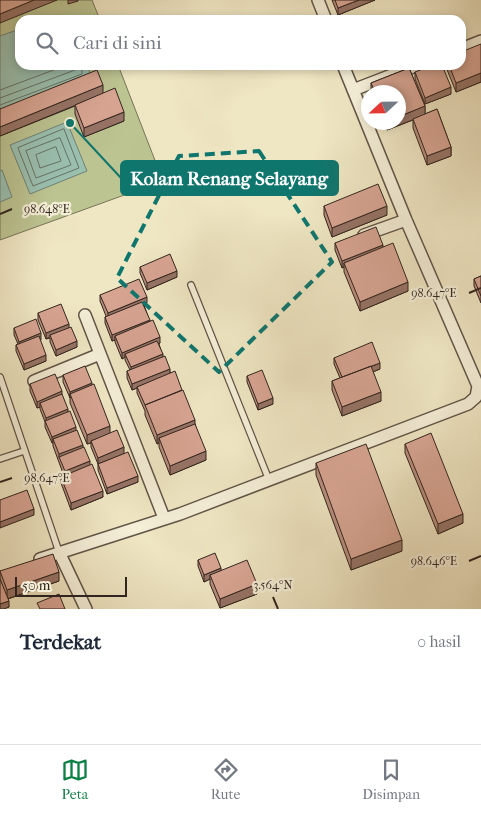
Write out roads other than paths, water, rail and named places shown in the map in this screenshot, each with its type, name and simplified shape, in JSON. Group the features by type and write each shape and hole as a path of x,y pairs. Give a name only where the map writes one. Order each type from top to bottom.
{"street":[{"path":"318,0 324,15"},
{"path":"466,47 481,41"},
{"path":"25,565 269,480 468,404 476,397 479,385 406,220 345,70"},
{"path":"353,90 405,70"},
{"path":"354,239 406,220"},
{"path":"85,316 164,518"},
{"path":"34,381 100,354"},
{"path":"59,552 86,609"}],"lane":[{"path":"192,285 269,480"},
{"path":"0,377 59,552"},
{"path":"0,459 24,451"}],"water":[{"path":"15,31 15,70 89,70 91,76 0,110 0,36"},
{"path":"67,122 87,171 30,194 10,145"},
{"path":"2,170 12,197 0,202 0,171"}],"place":[{"name":"Kolam Renang Selayang","path":"70,123"}]}
